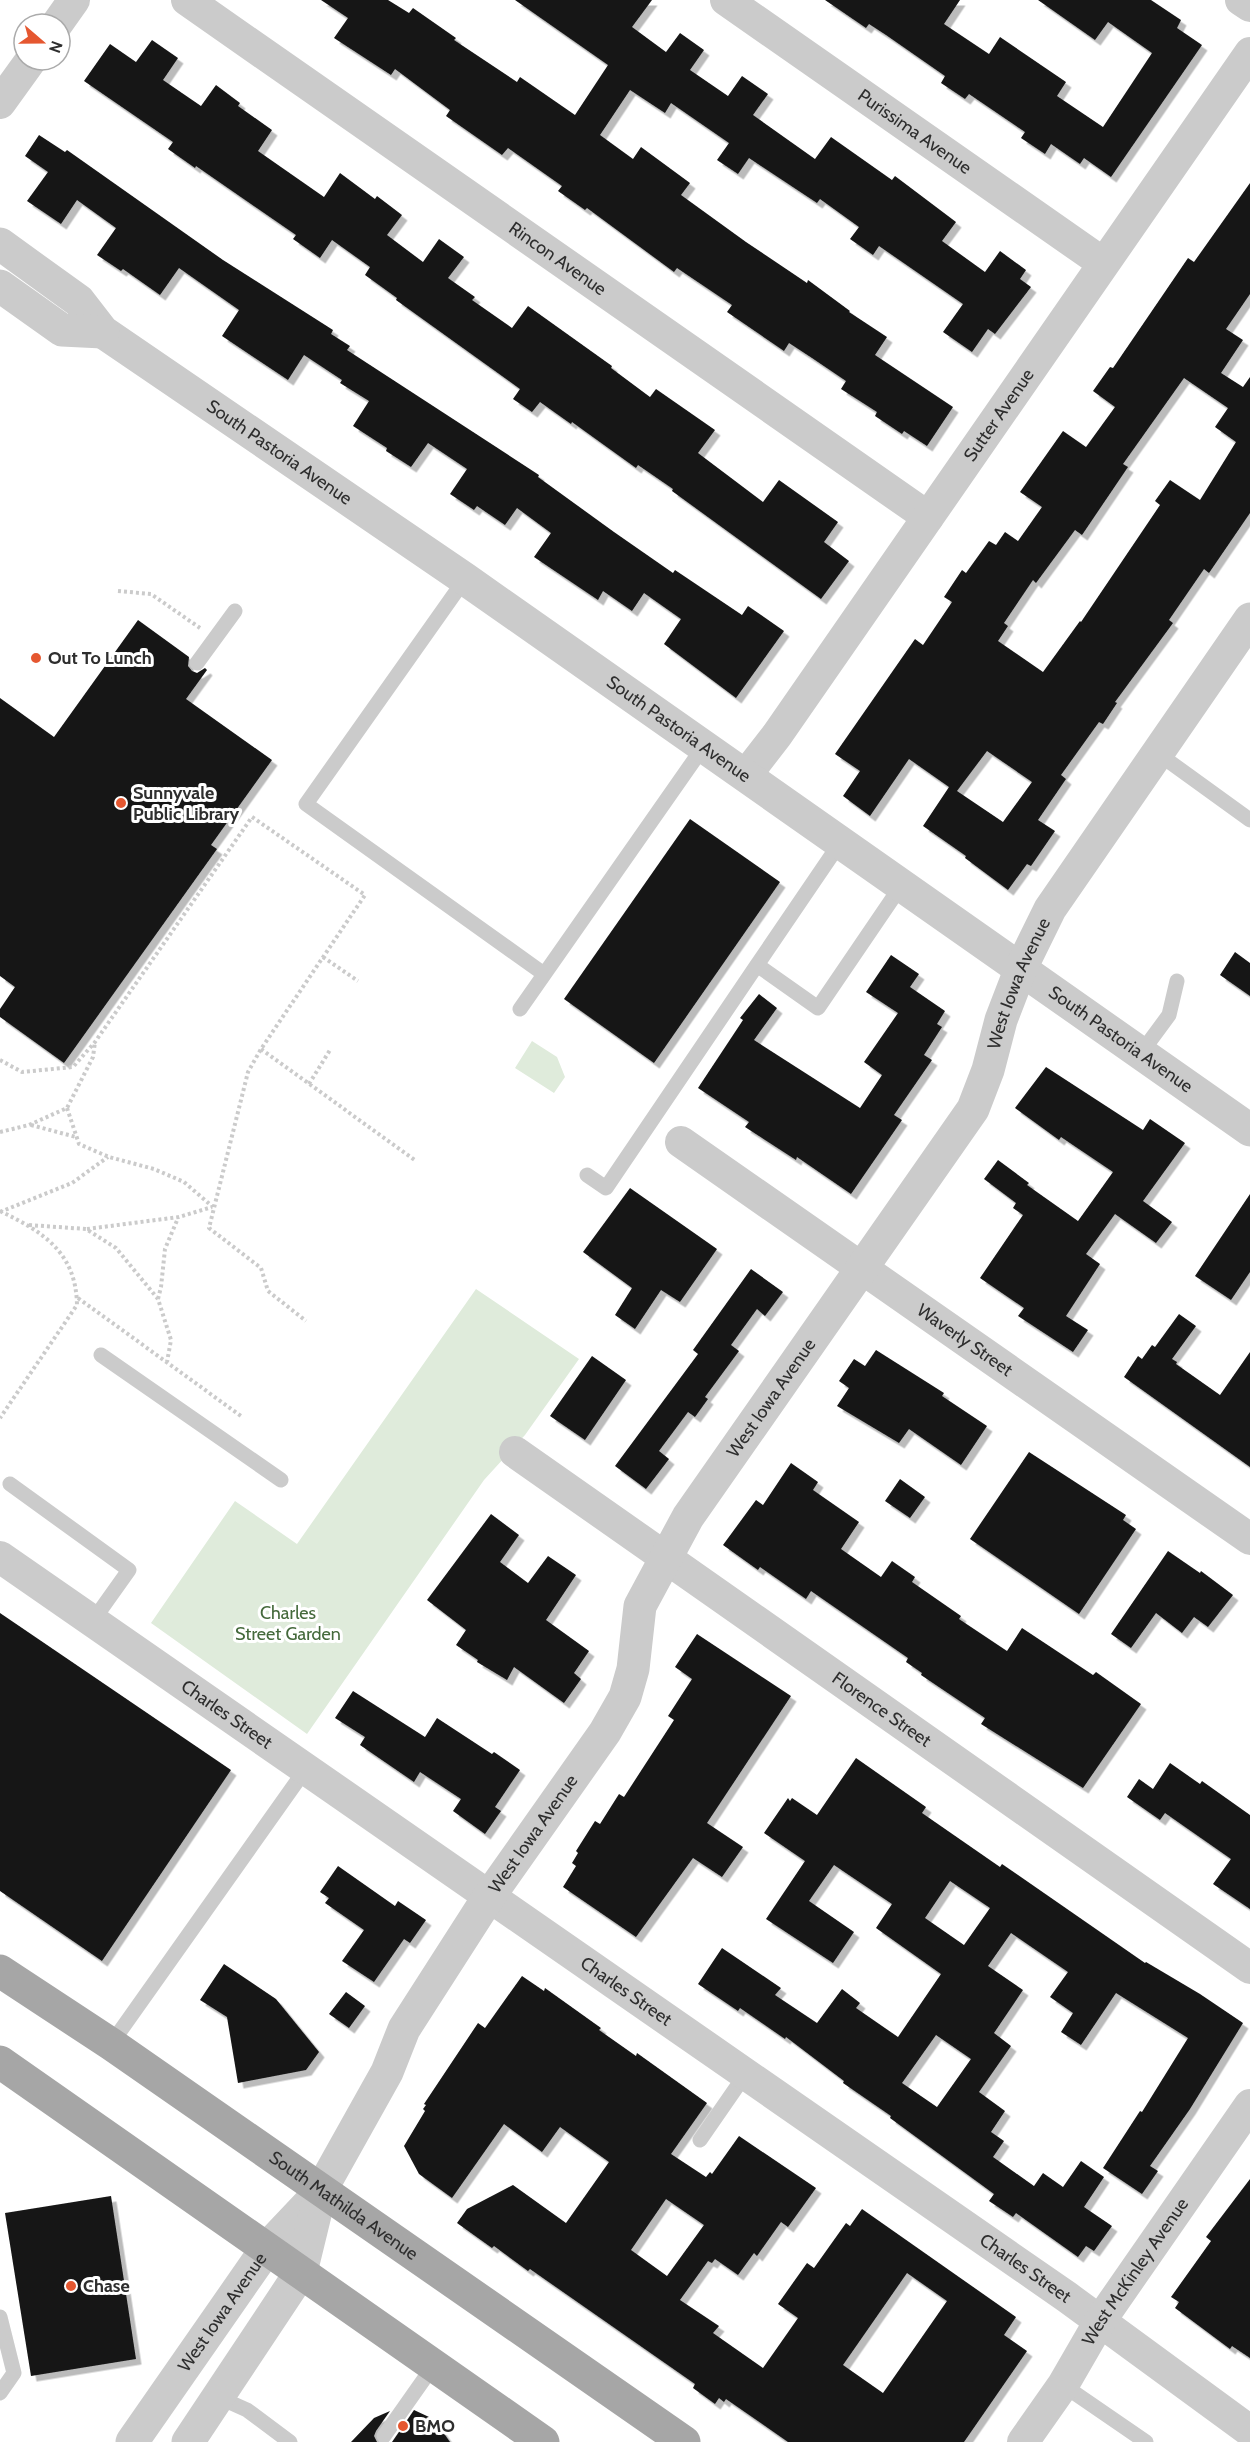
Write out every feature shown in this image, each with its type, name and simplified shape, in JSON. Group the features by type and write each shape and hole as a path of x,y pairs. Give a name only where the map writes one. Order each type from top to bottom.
{"main road":[{"name":"South Mathilda Avenue","path":"0,1971 111,2044 684,2442"},
{"path":"0,2062 434,2365 534,2440"}],"street":[{"name":"Rincon Avenue","path":"187,0 928,517"},
{"name":"Purissima Avenue","path":"726,0 1103,263"},
{"path":"1241,0 1250,6"},
{"name":"Sutter Avenue","path":"746,775 777,735 1250,53"},
{"path":"0,103 22,72"},
{"name":"South Pastoria Avenue","path":"0,244 79,301 103,332 465,579 1250,1130"},
{"path":"0,286 62,330 103,332"},
{"name":"West Iowa Avenue","path":"132,2442 267,2248 321,2190 387,2072 404,2029 488,1898 605,1732 625,1697 633,1669 640,1606 688,1517 973,1109 988,1070 1001,1020 1021,968 1050,909 1156,752 1250,619"},
{"name":"Waverly Street","path":"681,1142 1250,1539"},
{"name":"Florence Street","path":"515,1452 664,1559 1250,1968"},
{"name":"Charles Street","path":"3,1566 92,1622 1100,2321 1250,2431"},
{"name":"West McKinley Avenue","path":"1023,2442 1063,2385 1100,2321 1250,2105"},
{"name":"West Iowa Avenue","path":"188,2442 301,2272 321,2190"}],"lane":[{"path":"465,579 306,804 544,974"},
{"path":"197,663 235,611"},
{"path":"520,1009 704,746"},
{"path":"1156,752 1250,820"},
{"path":"587,1175 606,1188 840,843"},
{"path":"757,965 818,1008 901,886"},
{"path":"1141,1053 1169,1016 1177,981"},
{"path":"101,1356 281,1480"},
{"path":"10,1484 129,1570 92,1622"},
{"path":"111,2044 305,1770"},
{"path":"700,2140 745,2075"},
{"path":"0,2317 14,2373 0,2393"},
{"path":"384,2436 434,2365"},
{"path":"1063,2385 1146,2442"},
{"path":"218,2397 247,2410 290,2442"}],"path":[{"path":"118,591 151,594 215,638"},
{"path":"0,1060 22,1072 74,1067 95,1042 252,817 365,896 261,1048 248,1072 209,1228 261,1268 268,1291 306,1321"},
{"path":"324,957 358,981"},
{"path":"0,1132 30,1125 67,1108 93,1057 95,1042"},
{"path":"261,1048 416,1161"},
{"path":"309,1084 330,1050"},
{"path":"67,1108 79,1144 109,1157 154,1169 184,1182 213,1207"},
{"path":"30,1125 76,1137"},
{"path":"0,1212 72,1183 109,1157"},
{"path":"26,1225 86,1229 179,1217 213,1207"},
{"path":"0,1212 43,1234 64,1257 76,1285 77,1298 77,1305 0,1418"},
{"path":"158,1299 165,1249 179,1217"},
{"path":"86,1229 116,1248 158,1299 171,1340 167,1362"},
{"path":"77,1298 241,1416"}],"green space":[{"path":"532,1041 557,1057 565,1077 554,1093 515,1068"},
{"name":"Charles Street Garden","path":"476,1289 579,1359 525,1435 484,1480 307,1734 151,1623 235,1501 297,1544"}],"building":[{"path":"321,0 388,0 409,13 413,8 456,38 454,40 517,82 520,77 575,115 608,65 515,0 652,0 632,27 666,52 680,33 704,50 690,70 728,96 742,76 768,94 753,115 815,159 831,137 892,180 895,176 956,222 942,241 985,272 1000,251 1026,270 1020,279 1031,287 995,334 988,329 972,352 943,332 963,304 879,246 873,255 850,239 859,227 820,199 817,203 749,158 738,174 717,160 729,143 671,103 665,113 630,90 600,135 633,159 641,147 690,183 681,195 807,283 808,280 849,312 887,337 875,355 953,407 927,446 904,431 902,434 875,416 877,412 841,389 846,381 812,358 789,343 784,351 727,312 732,305 677,268 674,272 587,208 585,210 558,191 562,186 508,148 502,155 446,116 450,110 395,69 391,75 334,38 348,18"},
{"path":"825,0 960,0 944,24 989,54 1000,37 1066,82 1057,96 1103,127 1152,53 1108,22 1095,40 1038,0 1151,0 1181,20 1177,28 1202,45 1111,177 1084,158 1080,164 1051,144 1045,154 1021,138 1025,132 969,94 965,99 941,83 945,76 869,24 866,28"},
{"path":"152,40 178,58 163,80 201,106 216,85 240,103 238,106 272,130 258,151 324,197 340,173 375,199 377,196 402,215 387,235 423,262 439,239 464,257 448,278 475,297 472,300 512,328 528,306 612,366 611,368 650,397 656,389 715,430 698,453 763,502 779,480 838,522 824,542 849,561 821,599 672,491 673,489 638,465 636,468 572,422 571,424 540,402 532,412 513,399 520,389 365,275 370,267 332,240 320,258 293,239 296,235 168,149 173,142 84,81 110,44 136,62"},
{"path":"39,135 65,152 67,150 223,260 333,330 331,334 350,346 347,350 539,475 538,477 673,573 675,570 742,615 748,606 784,631 736,698 664,644 681,619 644,593 632,611 603,591 598,600 534,557 551,533 517,508 505,525 477,506 474,510 450,494 467,469 428,443 411,467 353,426 369,401 340,383 342,380 304,355 288,380 222,336 239,310 179,268 160,295 123,269 121,271 97,255 116,228 77,200 61,224 27,201 48,172 25,156"},
{"path":"1250,183 1250,294 1226,329 1243,340 1221,373 1243,387 1250,377 1250,513 1209,573 1204,569 1169,620 1173,623 1115,702 1117,703 1103,724 1099,722 1061,775 1066,779 1038,820 1055,831 1031,866 1027,864 1008,890 965,858 966,856 923,826 949,787 909,759 870,816 843,796 860,771 835,754 915,639 923,645 952,602 944,597 962,570 966,573 989,541 996,545 1005,532 1018,541 1042,507 1020,492 1063,431 1086,447 1115,407 1093,391 1110,367 1113,368 1188,258 1194,262","holes":["1184,378 1228,408 1215,427 1236,442 1200,500 1170,480 1155,501 1160,505 1081,622 1043,672 998,641 1008,626 1004,623 1033,580 1036,583 1075,530 1082,535 1128,467 1123,464","987,751 1032,782 1003,822 957,791"]},
{"name":"Sunnyvale Public Library","path":"138,620 189,657 188,666 192,671 197,673 205,668 207,670 186,699 272,760 211,845 217,849 64,1063 0,1017 0,1009 15,987 0,976 0,698 54,737"},
{"path":"690,819 780,882 654,1063 564,999"},
{"path":"1235,952 1250,963 1250,996 1220,975"},
{"path":"891,955 919,974 910,987 945,1011 937,1024 942,1027 924,1055 932,1060 894,1115 902,1120 851,1194 797,1157 796,1160 745,1127 749,1122 698,1088 743,1020 740,1018 759,994 777,1008 754,1040 860,1108 882,1075 864,1062 898,1013 866,992"},
{"path":"1046,1067 1143,1130 1150,1119 1185,1143 1143,1201 1172,1222 1156,1243 1115,1214 1086,1254 1100,1264 1066,1316 1088,1330 1073,1352 1018,1316 1024,1308 980,1278 1023,1215 1013,1208 1016,1203 984,1179 998,1160 1029,1183 1027,1185 1078,1221 1113,1172 1061,1137 1059,1140 1015,1108"},
{"path":"630,1188 717,1249 680,1302 661,1290 635,1329 615,1315 632,1288 583,1252"},
{"path":"1250,1194 1250,1272 1231,1300 1195,1276"},
{"path":"751,1269 783,1292 765,1316 757,1309 731,1345 739,1351 705,1397 708,1399 695,1417 688,1412 659,1451 669,1459 646,1489 615,1466 698,1354 693,1350"},
{"path":"1179,1314 1196,1326 1172,1359 1220,1395 1250,1352 1250,1467 1124,1377 1138,1356 1142,1359 1152,1345 1155,1347"},
{"path":"876,1350 944,1393 942,1396 987,1426 961,1465 909,1429 899,1443 837,1406 849,1388 839,1381 854,1359 865,1366"},
{"path":"592,1356 626,1380 585,1440 550,1416"},
{"path":"1029,1452 1126,1515 1123,1520 1136,1529 1079,1614 970,1539"},
{"path":"791,1463 818,1482 813,1490 859,1522 841,1549 881,1577 892,1561 915,1577 912,1582 961,1616 959,1619 1007,1651 1022,1628 1093,1675 1096,1672 1141,1704 1083,1788 981,1724 985,1718 921,1675 922,1673 906,1662 908,1658 811,1591 806,1599 760,1567 758,1570 723,1545 756,1500 763,1505"},
{"path":"900,1479 925,1497 910,1518 885,1501"},
{"path":"491,1514 519,1535 500,1562 528,1583 548,1556 576,1575 546,1620 589,1651 574,1673 581,1679 564,1703 514,1667 507,1680 477,1662 478,1660 456,1645 466,1630 427,1600"},
{"path":"1168,1551 1200,1573 1201,1571 1233,1595 1208,1627 1194,1617 1182,1633 1156,1613 1131,1648 1111,1634"},
{"path":"0,1613 231,1770 102,1961 0,1891"},
{"path":"697,1634 791,1696 707,1823 743,1847 722,1877 693,1858 636,1937 563,1887 576,1866 572,1863 578,1853 576,1851 595,1821 600,1824 619,1794 624,1797 674,1720 668,1716 692,1679 675,1667"},
{"path":"353,1691 425,1737 437,1718 520,1770 495,1807 501,1811 485,1834 453,1811 461,1799 420,1772 414,1782 360,1745 365,1737 335,1718"},
{"path":"856,1758 926,1807 922,1813 1000,1867 1002,1864 1145,1963 1200,1994 1243,2023 1190,2109 1150,2166 1158,2171 1142,2194 1103,2168 1140,2111 1142,2112 1188,2038 1116,1993 1081,2045 1061,2032 1073,2013 1050,1997 1068,1972 1011,1933 988,1966 1023,1990 994,2033 1011,2046 979,2092 1005,2111 991,2132 1004,2141 993,2157 1034,2186 1043,2173 1063,2187 1081,2161 1104,2177 1084,2207 1112,2226 1094,2251 1086,2246 1078,2257 1016,2213 1013,2217 989,2201 994,2194 890,2118 891,2116 843,2083 844,2081 786,2037 785,2039 740,2008 738,2011 698,1984 722,1948 781,1988 775,1995 817,2023 842,1989 860,2003 856,2008 898,2037 941,1974 876,1928 892,1904 834,1865 809,1901 854,1932 833,1963 766,1919 805,1861 764,1833 788,1798 790,1801 792,1798 817,1815","holes":["950,1881 990,1908 964,1945 925,1918","936,2035 971,2059 937,2107 902,2083"]},
{"path":"1170,1763 1200,1784 1202,1781 1250,1815 1250,1909 1213,1884 1231,1859 1165,1813 1160,1820 1127,1797 1139,1779 1153,1789"},
{"path":"338,1866 395,1906 398,1901 426,1920 410,1943 404,1939 374,1982 342,1961 364,1930 325,1903 329,1898 320,1892"},
{"path":"224,1964 276,1999 319,2052 306,2070 238,2083 227,2017 200,2000"},
{"path":"522,1976 544,1991 545,1988 601,2028 599,2030 636,2056 637,2053 707,2103 671,2154 706,2177 710,2172 712,2174 739,2136 816,2188 788,2227 781,2222 757,2256 754,2253 738,2275 715,2259 712,2263 708,2261 680,2300 719,2326 713,2333 763,2368 798,2318 778,2304 807,2263 814,2268 846,2223 850,2226 862,2209 1016,2317 1004,2335 1027,2351 964,2442 788,2442 726,2399 724,2402 719,2398 715,2404 693,2388 695,2384 530,2269 528,2271 457,2223 467,2209 513,2185 566,2223 609,2162 560,2127 542,2152 504,2124 452,2198 419,2174 404,2146 425,2111 423,2109 426,2105 424,2104 478,2023 485,2028","holes":["666,2199 704,2225 667,2276 631,2250","907,2273 947,2301 883,2393 843,2365"]},
{"path":"346,1992 365,2006 349,2028 329,2014"},
{"path":"1250,2179 1250,2358 1232,2346 1230,2349 1175,2308 1179,2302 1171,2297 1211,2241 1206,2237"},
{"name":"Chase","path":"111,2196 136,2359 31,2376 5,2213"},
{"path":"414,2410 429,2417 438,2425 450,2442 392,2442"},
{"path":"390,2411 376,2431 374,2436 377,2442 351,2442 374,2418"}],"place":[{"name":"Out To Lunch","path":"36,658"},
{"name":"Sunnyvale Public Library","path":"121,803"},
{"name":"Chase","path":"71,2286"},
{"name":"BMO","path":"403,2426"}]}
